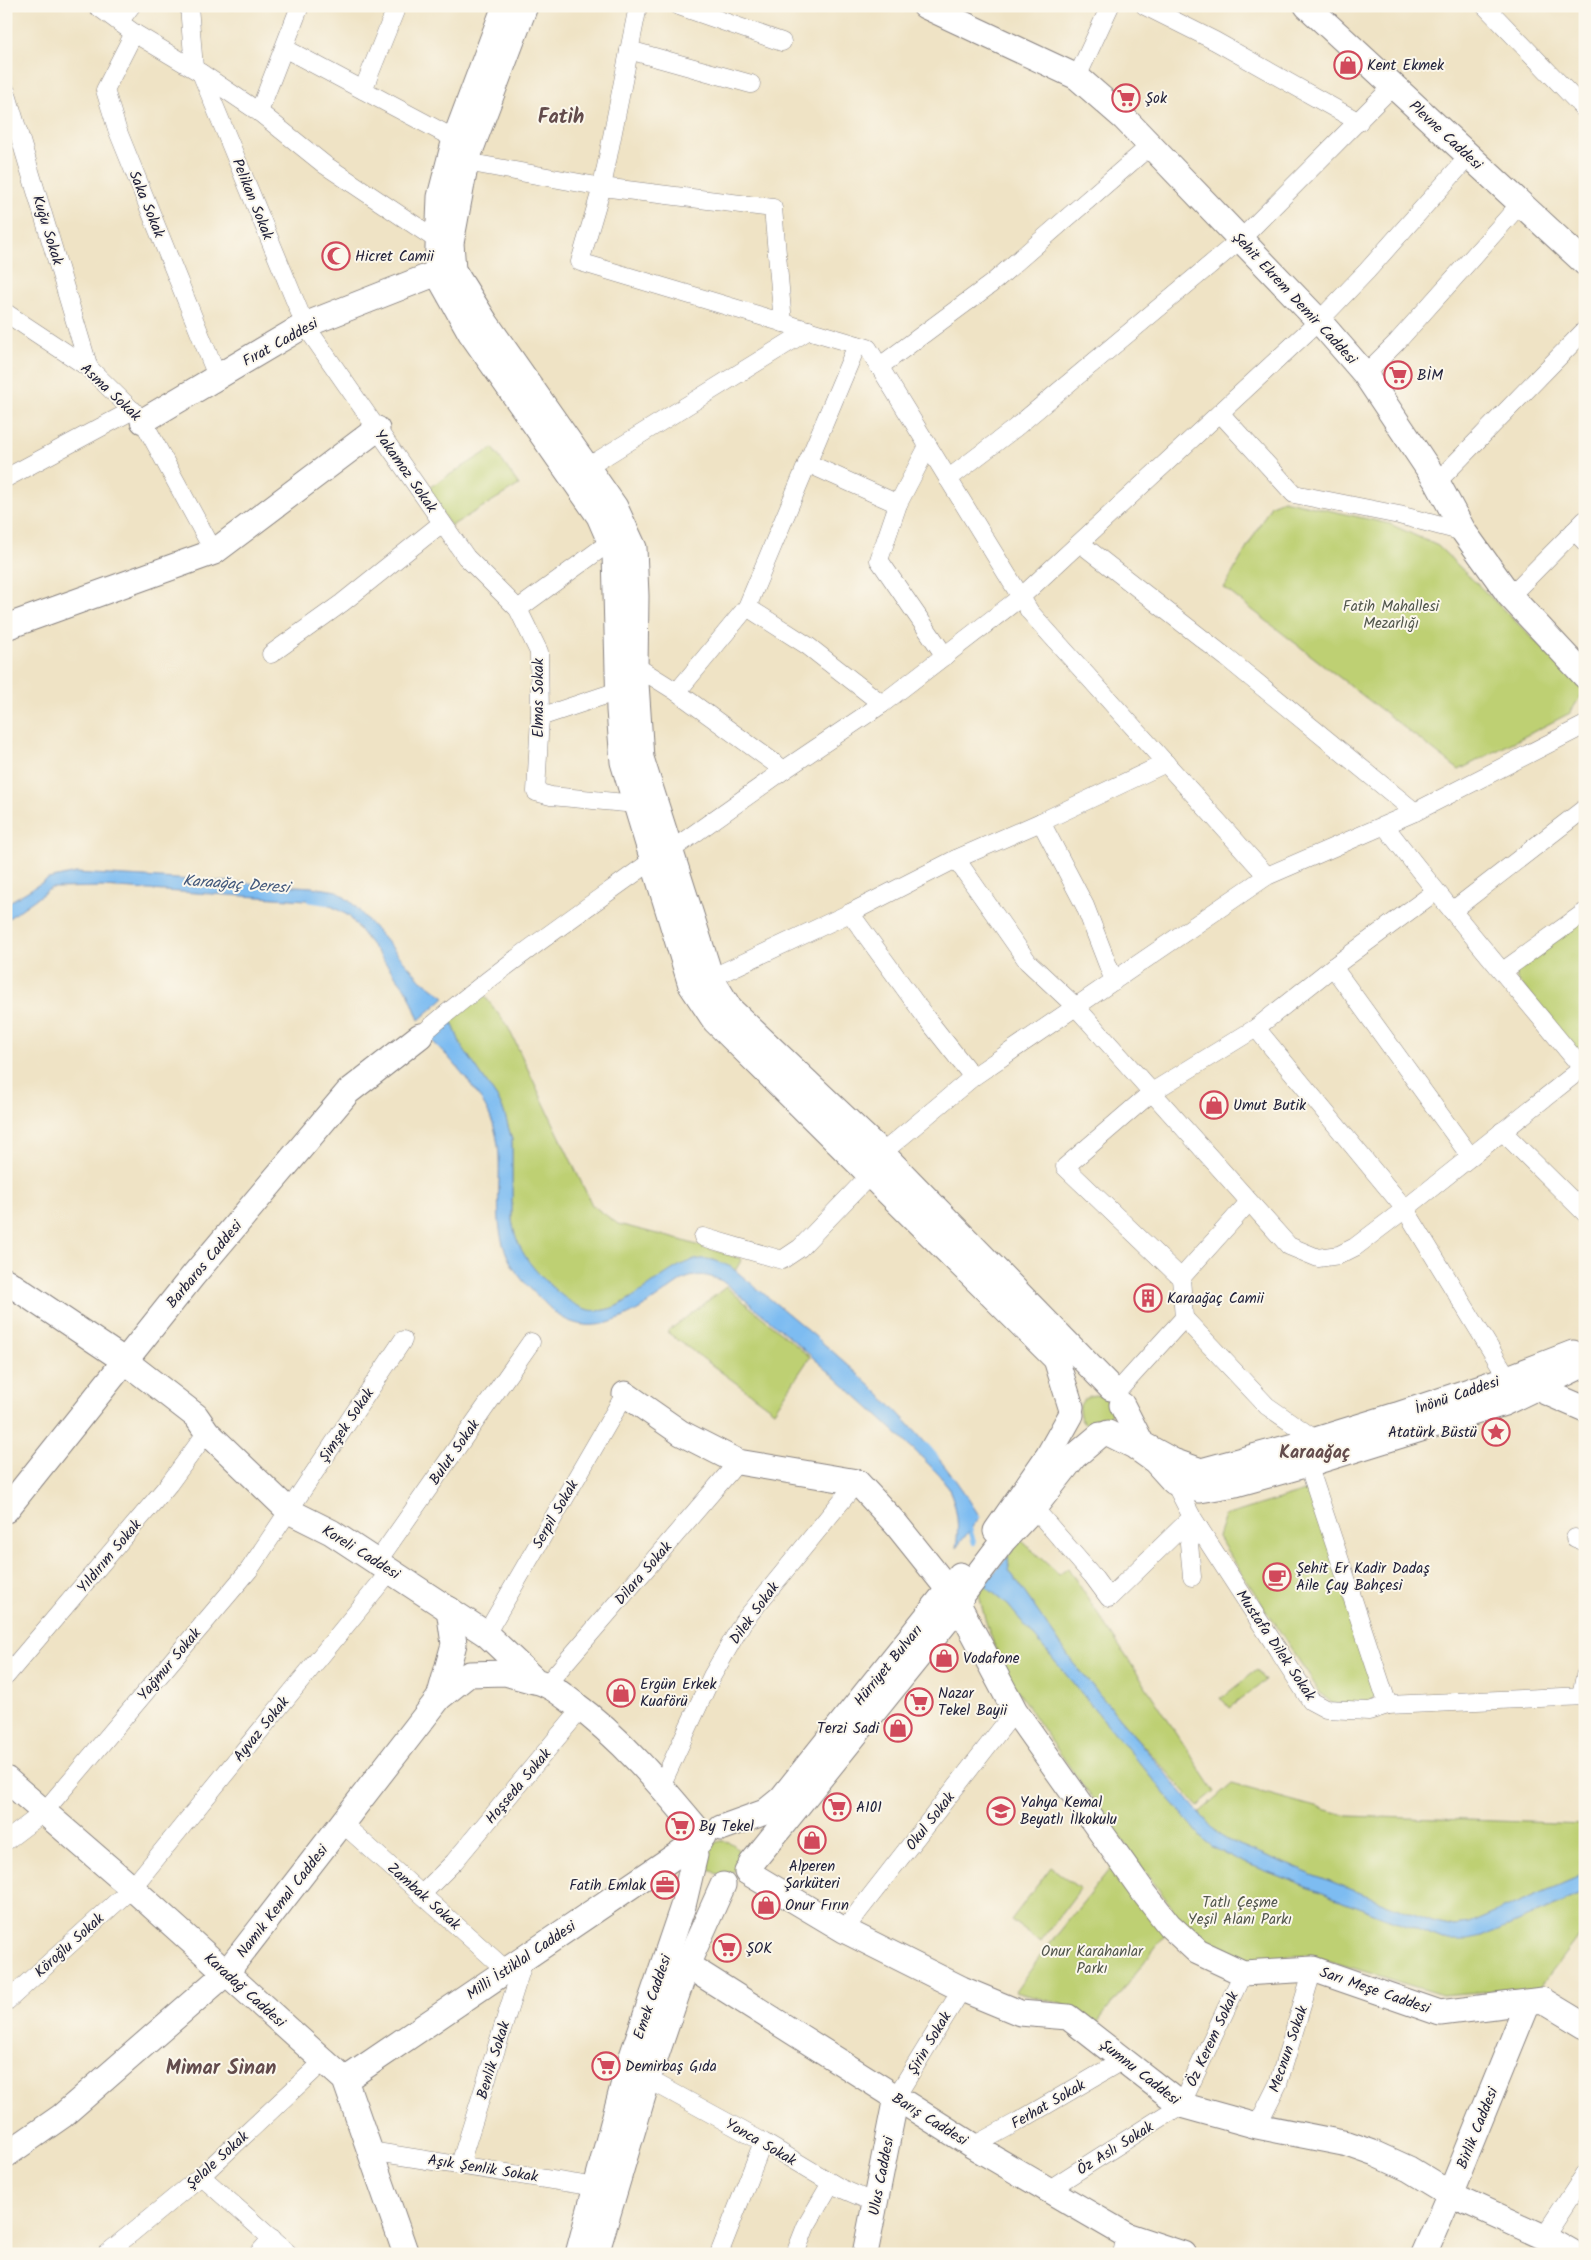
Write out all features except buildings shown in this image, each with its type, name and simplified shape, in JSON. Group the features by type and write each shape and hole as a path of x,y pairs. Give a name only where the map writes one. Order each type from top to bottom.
{"street":[{"path":"97,6 134,33 197,70 259,112 325,166 444,242"},
{"path":"119,22 131,6"},
{"name":"Pelikan Sokak","path":"188,6 197,70 305,325"},
{"path":"259,112 300,6"},
{"path":"363,90 398,6"},
{"path":"505,6 455,139 440,197 445,272 470,332 599,516 615,553 618,691 623,762 636,804 662,856"},
{"path":"444,242 466,162 525,6"},
{"path":"638,6 602,187 580,262 868,348 1030,612 1268,876"},
{"path":"679,6 782,42"},
{"name":"Şehit Ekrem Demir Caddesi","path":"925,6 1077,77 1124,118 1151,145 1319,321 1365,374 1437,482 1464,532 1510,596 1585,676"},
{"path":"1077,77 1110,6"},
{"path":"1145,6 1215,41 1360,122"},
{"name":"Plevne Caddesi","path":"1307,6 1585,264"},
{"path":"1485,6 1585,110"},
{"name":"Saka Sokak","path":"134,33 105,90 117,129 217,376"},
{"path":"284,48 455,139"},
{"path":"630,50 751,84"},
{"path":"948,479 1015,428 1242,239 1360,122 1393,86"},
{"name":"Kuğu Sokak","path":"6,91 89,368"},
{"path":"879,367 991,284 1151,145"},
{"path":"420,1036 450,1009 662,856 882,704 1021,597 1319,321 1469,156"},
{"path":"466,162 602,187 773,208 783,323"},
{"path":"1365,374 1397,342 1520,203"},
{"path":"445,272 486,323 615,507 634,548 636,596 634,668 642,758 691,985 716,1021 1056,1359 1074,1423 1085,1433 1104,1434"},
{"name":"Fırat Caddesi","path":"138,416 217,376 305,325 445,272"},
{"name":"Asma Sokak","path":"6,313 89,368 138,416 214,552"},
{"name":"Yakamoz Sokak","path":"305,325 466,558 518,608"},
{"path":"586,468 809,330"},
{"path":"1437,482 1585,330"},
{"path":"677,692 747,607 857,345"},
{"path":"1220,413 1294,494 1399,515 1464,532"},
{"path":"6,478 138,416"},
{"path":"6,627 214,552 377,429"},
{"path":"928,446 898,504 879,560 945,656"},
{"path":"808,463 898,504"},
{"path":"271,654 342,604 442,523"},
{"path":"1510,596 1581,531"},
{"path":"518,608 610,542"},
{"path":"1080,543 1227,658 1415,812"},
{"path":"747,607 808,646 882,704"},
{"name":"Elmas Sokak","path":"518,608 539,652 540,718 536,792 552,796 636,804"},
{"path":"634,668 642,670 677,692 784,770"},
{"path":"540,718 618,691"},
{"path":"882,1152 973,1077 1268,876 1415,812 1585,725"},
{"path":"710,978 850,913 956,859 1041,822 1166,763"},
{"path":"956,859 1028,962 1076,1007 1289,1246 1318,1258 1339,1255 1355,1247 1405,1210 1583,1067 1436,892 1392,822 1398,798"},
{"path":"1452,911 1585,808"},
{"path":"1041,822 1085,906 1114,981"},
{"name":"İnönü Caddesi","path":"662,856 710,978 730,1009 882,1152 1116,1395 1142,1444 1173,1461 1201,1471 1316,1440 1508,1378 1585,1348"},
{"path":"1316,1440 1267,1406 1184,1318 1181,1278 1065,1167 1152,1092 1256,1028 1333,967 1436,892"},
{"path":"1503,971 1585,912"},
{"path":"850,913 927,1020 973,1077"},
{"path":"1333,967 1470,1156"},
{"path":"1256,1028 1405,1210 1508,1378 1537,1387 1585,1409"},
{"name":"Barbaros Caddesi","path":"6,1510 192,1277 348,1092 420,1036"},
{"path":"1502,1131 1585,1213"},
{"path":"703,1237 782,1260 800,1248 870,1175"},
{"path":"1181,1278 1249,1202"},
{"name":"Koreli Caddesi","path":"6,1281 125,1361 196,1416 208,1432 289,1511 331,1532 486,1634 542,1683 598,1721 661,1786 704,1840"},
{"path":"1116,1395 1184,1318"},
{"name":"Şimşek Sokak","path":"289,1511 403,1340"},
{"name":"Bulut Sokak","path":"384,1566 531,1342"},
{"name":"İnönü Caddesi","path":"1104,1434 1141,1451 1174,1482 1200,1490 1236,1484 1308,1464 1504,1403 1585,1364"},
{"path":"960,1587 999,1536 1048,1456 1071,1411 1073,1398 1086,1386 1103,1384 1116,1395 1120,1421 1074,1458 1034,1508 999,1536"},
{"path":"625,1394 681,1433 738,1462 857,1482"},
{"name":"Serpil Sokak","path":"486,1634 625,1394"},
{"name":"Yıldırım Sokak","path":"6,1676 169,1484 208,1432"},
{"name":"Dilara Sokak","path":"542,1683 738,1462"},
{"path":"1308,1464 1388,1705"},
{"name":"Sarı Meşe Caddesi","path":"857,1482 896,1524 960,1587 1015,1712 1144,1893 1170,1925 1198,1952 1243,1973 1313,1969 1440,2013 1542,2000 1585,2026"},
{"name":"Dilek Sokak","path":"661,1786 712,1676 743,1622 857,1482"},
{"name":"Mustafa Dilek Sokak","path":"1174,1482 1195,1523 1311,1701 1326,1709 1369,1712 1388,1705 1583,1696"},
{"path":"1034,1508 1092,1575 1109,1598 1195,1523"},
{"name":"Yağmur Sokak","path":"6,1841 42,1812 249,1570 289,1511"},
{"path":"1192,1577 1188,1542 1195,1523"},
{"name":"Ayvaz Sokak","path":"132,1888 384,1566"},
{"name":"Hürriyet Bulvarı","path":"704,1840 765,1812 781,1799 960,1587"},
{"name":"Hürriyet Bulvarı","path":"749,1868 951,1616 960,1587"},
{"path":"439,1698 454,1644 449,1609"},
{"path":"439,1698 469,1674 505,1672 542,1683"},
{"path":"1583,1696 1585,1676"},
{"name":"Namık Kemal Caddesi","path":"6,2155 62,2116 226,1973 439,1698"},
{"name":"Hoşseda Sokak","path":"422,1894 454,1862 581,1709"},
{"name":"Okul Sokak","path":"844,1930 1015,1712"},
{"name":"Karadağ Caddesi","path":"6,1779 132,1888 345,2080 370,2151 401,2250"},
{"name":"Zambak Sokak","path":"342,1823 422,1894 515,1963"},
{"path":"730,1829 745,1838 752,1855 749,1868 732,1884 723,1886 706,1880 699,1873 704,1840 730,1829"},
{"name":"Milli İstiklal Caddesi","path":"345,2080 681,1852 704,1840"},
{"name":"Emek Caddesi","path":"579,2251 627,2072 704,1840"},
{"name":"Şumnu Caddesi","path":"749,1868 844,1930 962,1989 1020,2013 1068,2018 1181,2105 1257,2126 1348,2144 1409,2169 1450,2194 1544,2237 1574,2254"},
{"name":"Emek Caddesi","path":"579,2251 648,2079 687,1965 723,1886"},
{"name":"Köroğlu Sokak","path":"6,2002 132,1888"},
{"name":"Benlik Sokak","path":"460,2164 515,1963"},
{"name":"Barış Caddesi","path":"687,1965 973,2146 1048,2190 1124,2244 1183,2254"},
{"name":"Mecnun Sokak","path":"1257,2126 1278,2084 1313,1969"},
{"name":"Öz Kerem Sokak","path":"1181,2105 1243,1973"},
{"name":"Şirin Sokak","path":"896,2097 962,1989"},
{"name":"Birlik Caddesi","path":"1424,2254 1528,2002"},
{"name":"Ferhat Sokak","path":"973,2146 1123,2060"},
{"name":"Şelale Sokak","path":"106,2254 201,2176 324,2061"},
{"name":"Yonca Sokak","path":"648,2079 763,2142 831,2183 875,2203"},
{"name":"Ulus Caddesi","path":"865,2254 896,2097"},
{"name":"Öz Aslı Sokak","path":"1048,2190 1181,2105"},
{"path":"719,2254 763,2142"},
{"name":"Aşık Şenlik Sokak","path":"370,2151 596,2187"},
{"path":"1544,2237 1585,2174"},
{"path":"201,2176 290,2254"},
{"path":"795,2254 806,2226 831,2183"},
{"path":"258,2254 272,2238"}],"green space":[{"path":"493,448 519,485 451,526 425,490"},
{"name":"Fatih Mahallesi Mezarlığı","path":"1283,500 1390,524 1438,546 1585,689 1570,713 1459,770 1224,588 1271,505"},
{"path":"1585,918 1585,1053 1579,1055 1517,979 1516,969"},
{"path":"484,995 508,1027 592,1205 618,1224 677,1239 742,1259 735,1271 714,1260 701,1259 613,1308 595,1312 581,1309 565,1300 535,1271 522,1254 514,1232 512,1220 512,1140 504,1112 499,1101 461,1045 451,1020"},
{"path":"726,1287 810,1357 774,1411 667,1332"},
{"path":"1095,1395 1107,1399 1111,1411 1107,1423 1095,1427 1083,1423 1079,1411 1083,1399"},
{"path":"1311,1489 1376,1692 1370,1704 1333,1704 1321,1694 1218,1537 1225,1516"},
{"path":"1020,1539 1059,1575 1068,1568 1215,1792 1198,1806 1132,1733 1073,1663 1009,1570 1008,1556"},
{"name":"Tatlı Çeşme Yeşil Alanı Parkı","path":"984,1585 1008,1605 1204,1840 1214,1848 1243,1862 1443,1940 1482,1937 1585,1893 1585,1927 1540,1987 1442,1995 1310,1955 1242,1959 1206,1944 1186,1926 1158,1889 1031,1712 1004,1667 985,1619 979,1593"},
{"path":"1257,1670 1265,1681 1229,1708 1221,1698"},
{"path":"1232,1784 1348,1816 1585,1824 1585,1874 1469,1924 1454,1926 1431,1921 1229,1841 1219,1835 1199,1813"},
{"path":"723,1841 735,1846 740,1858 735,1870 723,1875 711,1870 706,1858 711,1846"},
{"name":"Onur Karahanlar Parkı","path":"1112,1866 1165,1935 1094,2027 1062,2004 1015,1992 1041,1955"},
{"path":"1051,1867 1080,1889 1040,1942 1011,1920"}],"water":[{"path":"76,873 312,887 337,891 354,905 419,978 445,997 419,1020 408,992 349,916 322,901 102,887 51,888 6,920 6,904 48,879"},
{"path":"451,1020 461,1045 499,1101 504,1112 512,1140 512,1220 514,1230 524,1255 542,1277 566,1298 580,1307 594,1311 606,1310 619,1305 672,1270 691,1261 709,1259 731,1267 833,1352 898,1413 928,1446 955,1480 980,1517 956,1548 956,1511 949,1489 940,1476 831,1373 722,1281 712,1277 689,1277 624,1317 608,1323 591,1325 575,1323 558,1315 531,1290 513,1267 502,1240 499,1217 497,1137 493,1124 482,1101 466,1078 430,1039"},
{"path":"1008,1556 1009,1570 1073,1663 1199,1813 1219,1835 1229,1841 1431,1921 1454,1926 1469,1924 1585,1874 1585,1893 1482,1937 1467,1940 1443,1940 1243,1862 1214,1848 1204,1840 1008,1605 984,1585"}],"waterway":[{"name":"Karaağaç Deresi","path":"309,900 328,903"},
{"path":"926,1445 937,1458"},
{"path":"969,1525 974,1543"}],"place":[{"name":"Kent Ekmek","path":"1348,65"},
{"name":"Şok","path":"1126,98"},
{"name":"Hicret Camii","path":"336,256"},
{"name":"BİM","path":"1398,375"},
{"name":"Umut Butik","path":"1214,1105"},
{"name":"Karaağaç Camii","path":"1148,1298"},
{"name":"Atatürk Büstü","path":"1496,1432"},
{"name":"Şehit Er Kadir Dadaş Aile Çay Bahçesi","path":"1277,1577"},
{"name":"Vodafone","path":"944,1658"},
{"name":"Ergün Erkek Kuaförü","path":"621,1693"},
{"name":"Nazar Tekel Bayii","path":"919,1702"},
{"name":"Terzi Sadi","path":"898,1728"},
{"name":"A101","path":"837,1807"},
{"name":"Yahya Kemal Beyatlı İlkokulu","path":"1001,1811"},
{"name":"By Tekel","path":"680,1826"},
{"name":"Alperen Şarküteri","path":"812,1840"},
{"name":"Fatih Emlak","path":"665,1885"},
{"name":"Onur Fırın","path":"766,1905"},
{"name":"ŞOK","path":"727,1948"},
{"name":"Demirbaş Gıda","path":"606,2066"}],"district":[{"name":"Fatih","path":"561,116"},
{"name":"Karaağaç","path":"1315,1452"},
{"name":"Mimar Sinan","path":"221,2067"}]}
